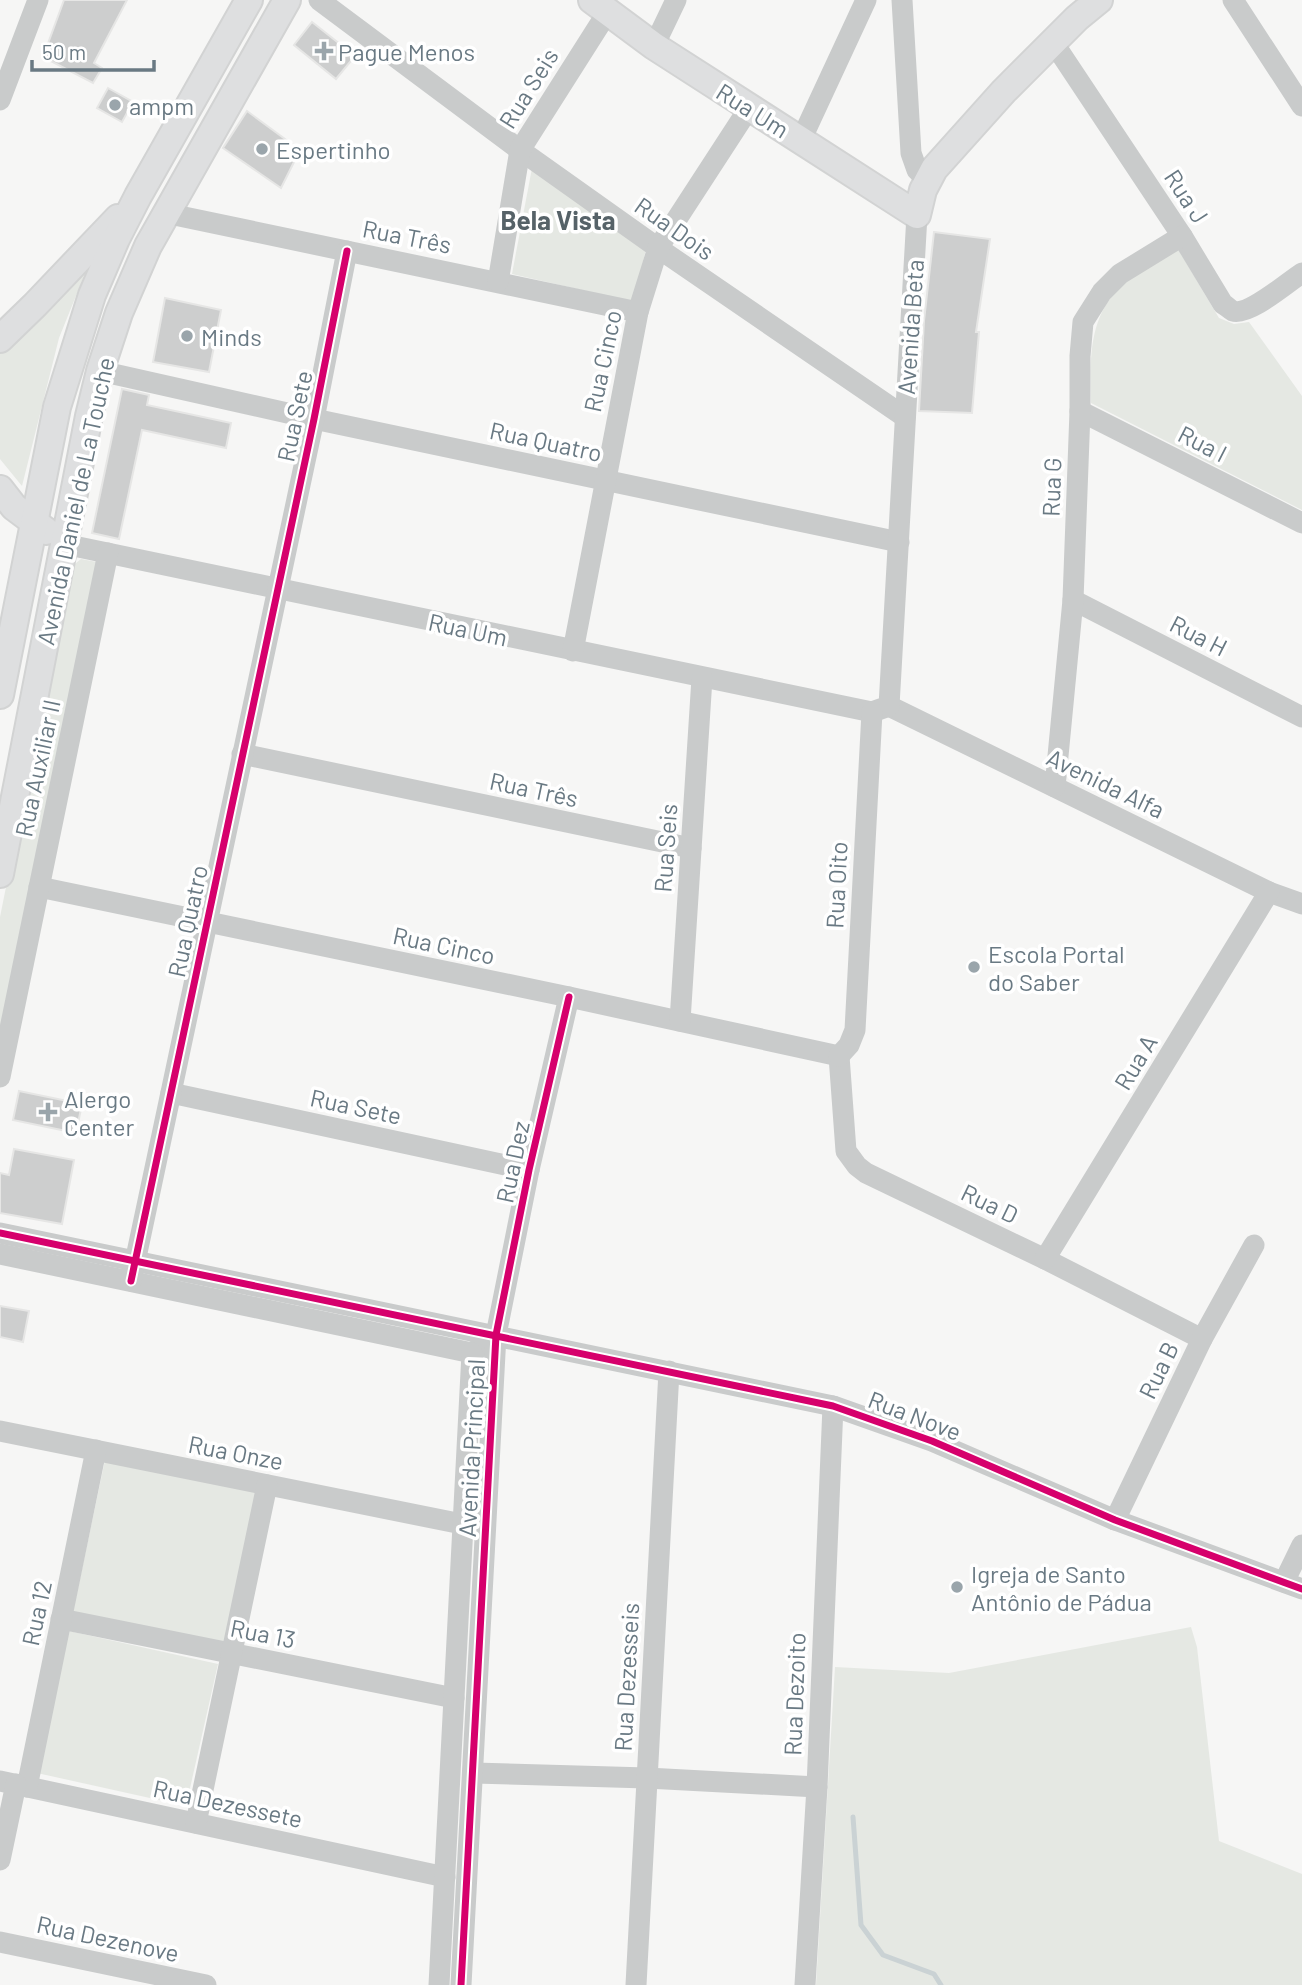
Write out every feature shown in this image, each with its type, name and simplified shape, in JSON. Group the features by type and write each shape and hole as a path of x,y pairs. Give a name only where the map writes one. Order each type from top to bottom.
{"main road":[{"name":"Avenida Daniel de La Touche","path":"0,695 23,574 15,506 57,407 92,295 116,239 249,0"},
{"name":"Avenida Daniel de La Touche","path":"0,873 100,370 123,303 164,213 287,0"},
{"name":"Avenida Beta","path":"917,215 934,169 1004,91 1053,42 1069,9 1099,0"},
{"name":"Rua Um","path":"600,6 654,46 917,215"},
{"path":"0,338 35,305 138,196"},
{"path":"15,506 48,524 71,510"},
{"path":"15,506 64,544"}],"street":[{"path":"0,100 38,0"},
{"name":"Rua Dois","path":"319,0 520,150 905,417"},
{"path":"654,46 676,0"},
{"path":"801,140 866,0"},
{"path":"902,0 911,153 917,170 928,180"},
{"path":"1233,0 1302,106"},
{"name":"Rua Seis","path":"498,282 520,150 600,6"},
{"name":"Rua J","path":"1053,42 1182,236 1223,304 1234,311 1244,311 1302,273"},
{"name":"Rua Cinco","path":"573,651 638,312 658,248 749,108"},
{"name":"Rua Três","path":"164,213 638,312"},
{"name":"Avenida Beta","path":"880,709 899,542 917,215"},
{"name":"Rua G","path":"1055,788 1073,600 1083,322 1091,306 1120,274 1182,236"},
{"name":"Rua Sete","path":"277,589 347,251"},
{"name":"Rua Quatro","path":"100,370 314,419 899,542"},
{"name":"Rua I","path":"1080,411 1302,523"},
{"name":"Rua Um","path":"64,544 702,678 880,709"},
{"name":"Rua Auxiliar II","path":"0,1077 108,553"},
{"name":"Rua Quatro","path":"133,1271 277,589"},
{"name":"Rua H","path":"1073,600 1302,717"},
{"name":"Rua Seis","path":"680,1021 702,678"},
{"name":"Avenida Alfa","path":"880,709 1302,904"},
{"name":"Rua Oito","path":"839,1056 849,1045 855,1030 880,709"},
{"name":"Rua Três","path":"242,754 691,848"},
{"name":"Rua Cinco","path":"39,887 839,1056"},
{"name":"Rua A","path":"1045,1259 1269,891"},
{"name":"Rua Dez","path":"496,1335 529,1170 569,997"},
{"name":"Rua D","path":"839,1056 846,1151 857,1166 1202,1339"},
{"name":"Rua Sete","path":"171,1093 529,1170"},
{"name":"Avenida Principal","path":"0,1233 133,1271 472,1353"},
{"name":"Rua B","path":"1115,1520 1202,1339 1254,1245"},
{"name":"Avenida Principal","path":"0,1254 133,1271 496,1335"},
{"name":"Avenida Principal","path":"439,1985 472,1353 496,1335"},
{"name":"Avenida Principal","path":"461,1985 496,1335"},
{"name":"Rua Nove","path":"496,1335 833,1406 932,1441 1115,1520 1296,1584"},
{"name":"Rua Dezesseis","path":"636,1985 669,1371"},
{"name":"Rua Dezoito","path":"805,1985 817,1787 833,1406"},
{"name":"Rua Onze","path":"0,1431 462,1524"},
{"name":"Rua 12","path":"0,1860 14,1784 61,1619 96,1450"},
{"path":"196,1823 267,1485"},
{"path":"1296,1584 1302,1545"},
{"name":"Rua 13","path":"61,1619 454,1698"},
{"path":"474,1773 817,1787"},
{"name":"Rua Dezessete","path":"14,1784 445,1877"},
{"path":"447,1822 471,1823"},
{"name":"Rua Dezenove","path":"0,1942 133,1978 206,1985"}],"shaded area":[{"path":"532,168 646,249 634,302 512,274"},
{"path":"1178,249 1219,318 1234,324 1249,322 1302,396 1302,510 1091,403 1091,355 1097,325 1103,311 1111,297 1128,280"},
{"path":"88,266 59,338 22,486 0,459 0,351"},
{"path":"81,559 97,562 0,1037 0,917 70,568"},
{"path":"105,1460 256,1491 225,1643 73,1612"},
{"path":"1191,1627 1197,1647 1219,1841 1302,1874 1302,1985 816,1985 835,1667 949,1673"},
{"path":"69,1631 218,1664 186,1806 37,1773"}],"building":[{"path":"64,0 127,0 94,63 102,68 93,83 43,57"},
{"name":"Pague Menos","path":"312,22 355,56 336,79 294,45"},
{"name":"ampm","path":"108,88 133,102 122,122 97,108"},
{"name":"Espertinho","path":"247,111 300,150 281,188 223,148"},
{"path":"934,232 990,239 976,332 979,332 972,413 919,411 924,321"},
{"name":"Minds","path":"165,298 221,310 209,372 153,362"},
{"path":"122,389 149,395 147,405 231,423 226,448 142,430 119,539 92,533"},
{"name":"Alergo Center","path":"19,1091 82,1104 76,1133 13,1120"},
{"path":"14,1149 74,1160 62,1224 0,1213 0,1173 9,1175"},
{"path":"0,1306 29,1311 23,1342 0,1337"}],"waterway":[{"path":"853,1817 861,1925 883,1955 934,1974 941,1985"}],"cycle path":[{"path":"131,1281 314,419 347,251"},
{"path":"461,1985 496,1335 529,1170 569,997"},
{"path":"0,1233 833,1406 932,1441 1115,1520 1302,1589"}],"place":[{"name":"Pague Menos","path":"324,51"},
{"name":"ampm","path":"115,105"},
{"name":"Espertinho","path":"262,149"},
{"name":"Minds","path":"187,336"},
{"name":"Escola Portal do Saber","path":"974,967"},
{"name":"Alergo Center","path":"48,1112"},
{"name":"Igreja de Santo Antônio de Pádua","path":"957,1587"}],"district":[{"name":"Bela Vista","path":"558,219"}]}
